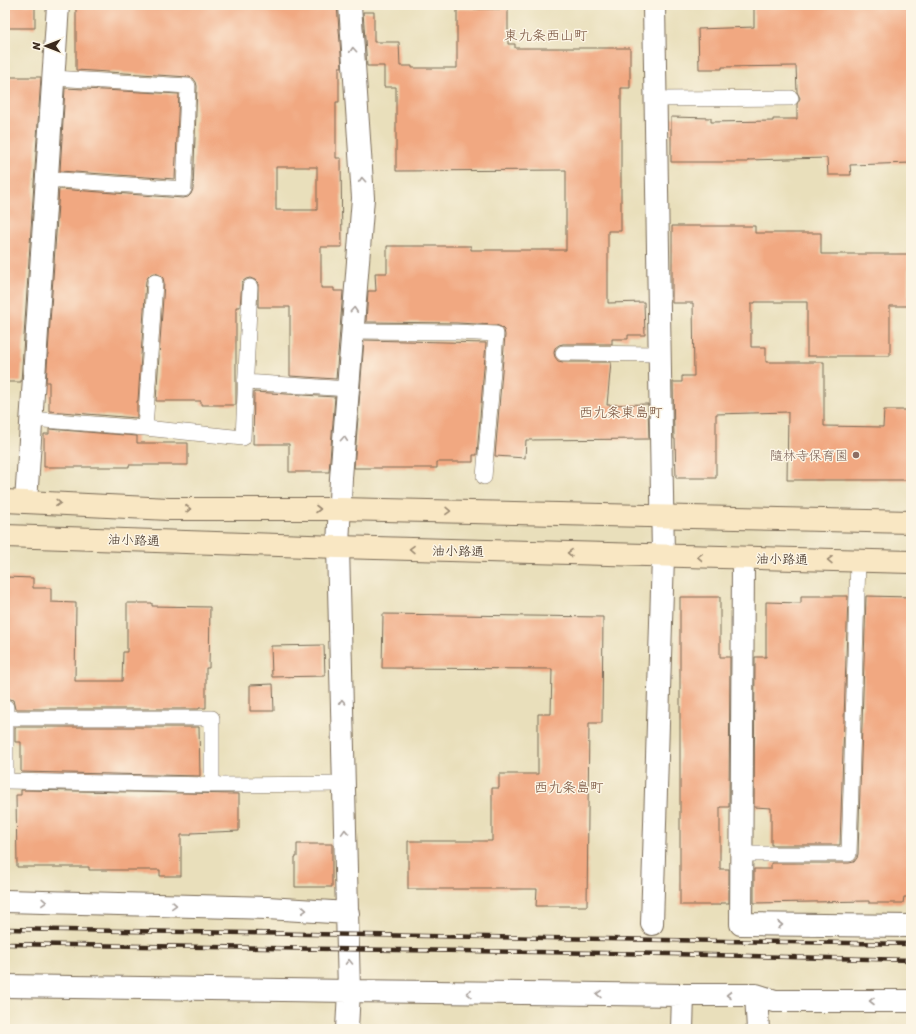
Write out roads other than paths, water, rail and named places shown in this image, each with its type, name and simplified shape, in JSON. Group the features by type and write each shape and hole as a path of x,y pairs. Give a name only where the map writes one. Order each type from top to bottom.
{"street":[{"path":"58,5 31,419 15,502 169,508 340,509 911,522"},
{"path":"347,1029 349,991 348,912 338,547 352,331 363,198 350,5"},
{"path":"652,924 663,556 654,5"},
{"name":"油小路通","path":"5,536 338,547 911,562"},
{"path":"742,558 741,924 911,926"},
{"path":"5,900 348,912"},
{"path":"5,986 683,996 756,995 775,1001 911,1001"},
{"path":"756,995 758,1029"},
{"path":"682,1029 683,996"}],"lane":[{"path":"46,179 184,189 188,86 53,78"},
{"path":"656,99 791,98"},
{"path":"145,428 155,282"},
{"path":"31,419 145,428 243,438 250,288"},
{"path":"352,331 496,334 484,477"},
{"path":"564,353 660,354"},
{"path":"245,382 348,389"},
{"path":"740,854 849,854 858,561"},
{"path":"212,785 212,718 6,713 6,781 212,785 344,784"}],"railway":[{"path":"5,929 911,944"},
{"path":"5,944 671,954 911,960"}],"place":[{"name":"隨林寺保育園","path":"856,455"}],"district":[{"name":"東九条西山町","path":"546,35"},
{"name":"西九条東島町","path":"621,412"},
{"name":"西九条島町","path":"569,787"}]}
